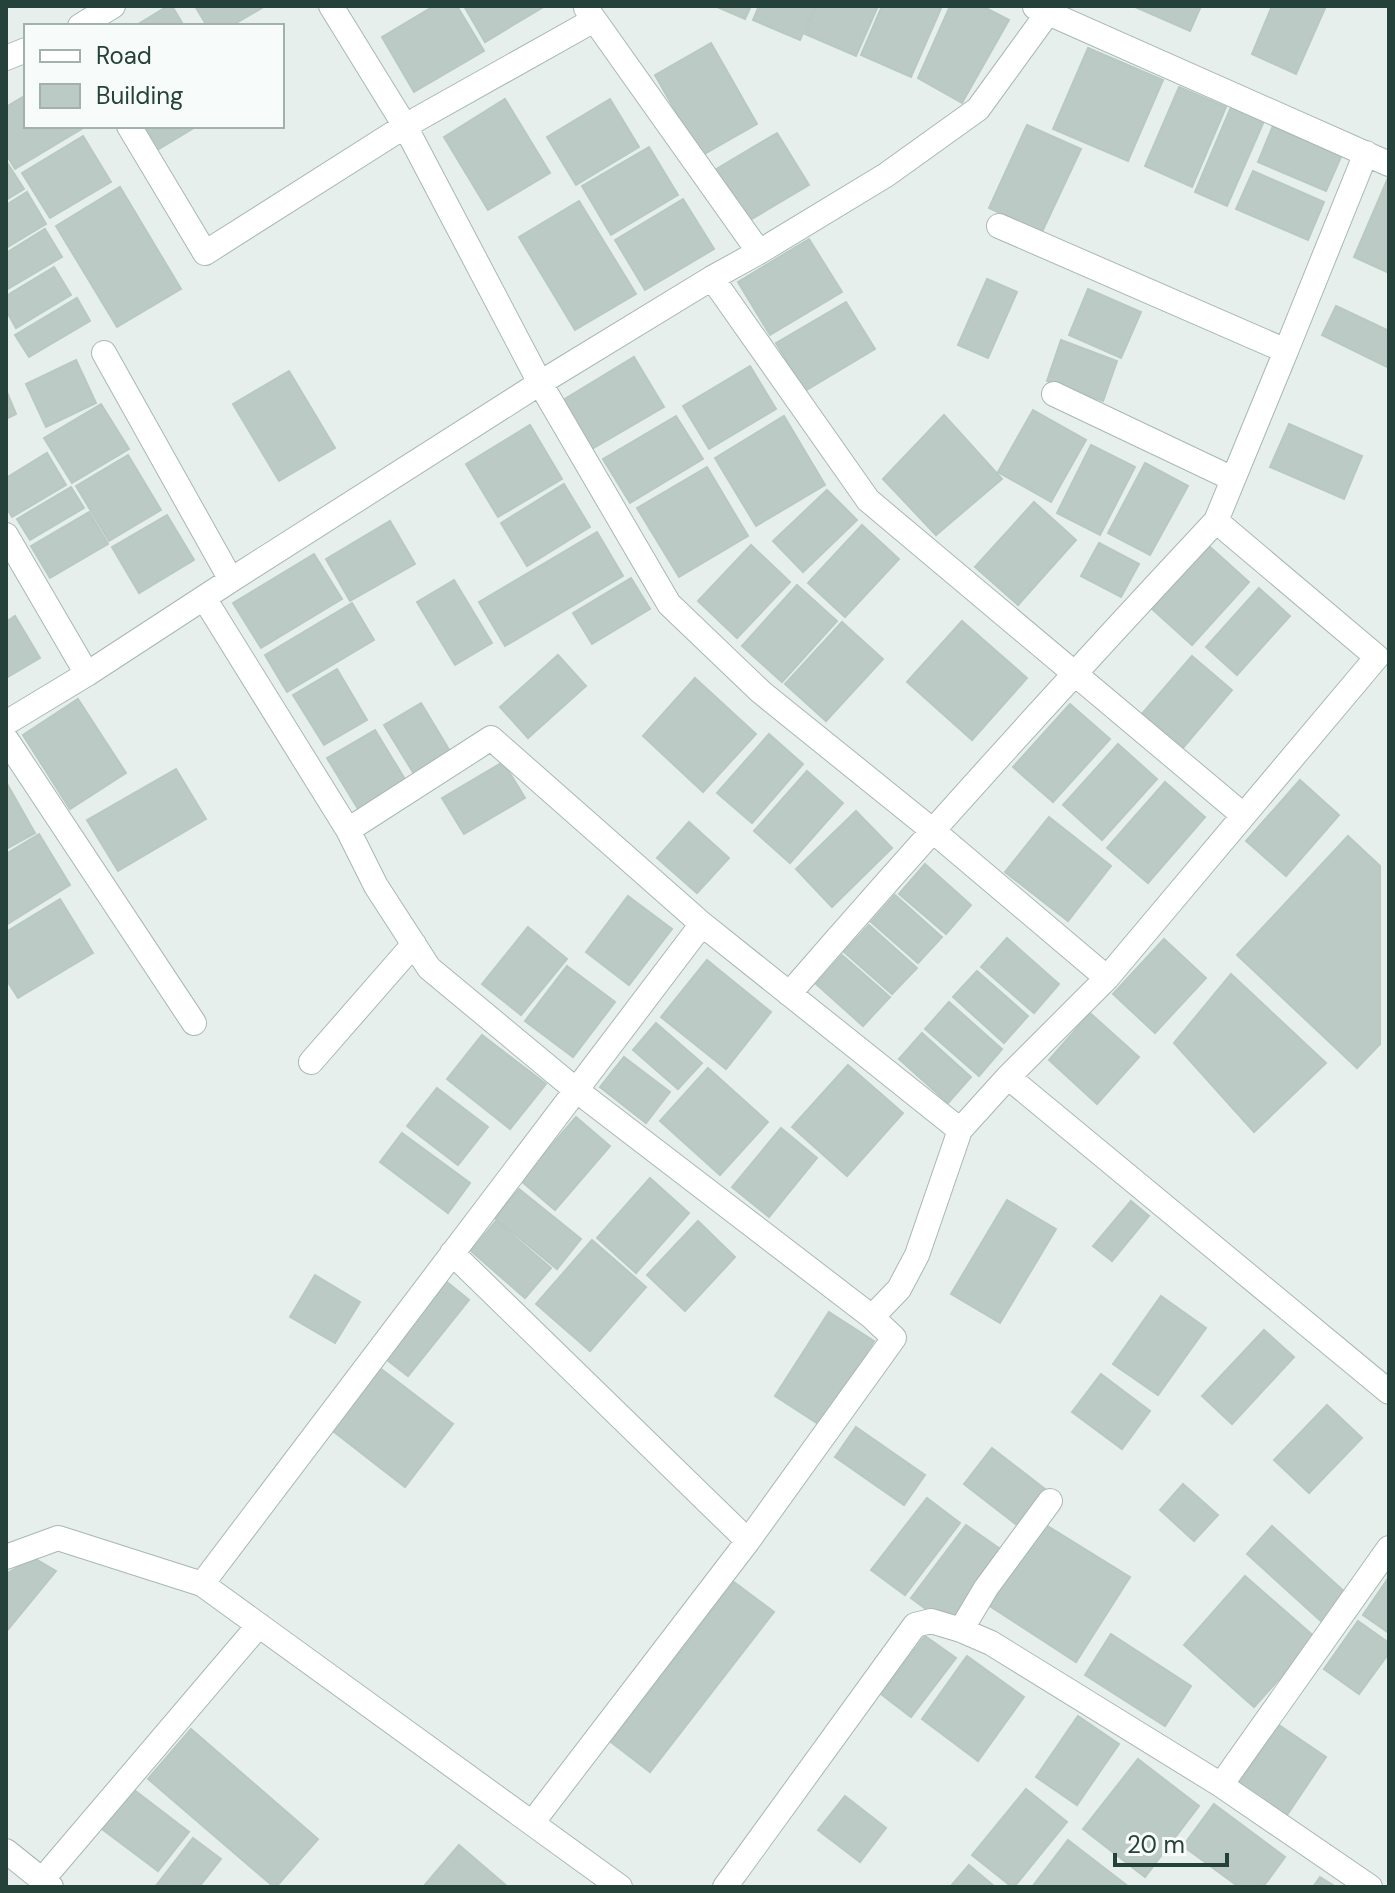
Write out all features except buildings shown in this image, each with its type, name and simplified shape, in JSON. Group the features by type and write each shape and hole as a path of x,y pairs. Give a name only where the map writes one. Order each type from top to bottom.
{"street":[{"path":"83,24 113,6"},
{"path":"331,6 405,126 540,383 669,604 761,692 932,830 1107,978"},
{"path":"6,723 540,383 886,175 978,109 1044,9 1389,164"},
{"path":"130,128 205,253 589,13 759,252"},
{"path":"789,994 932,830 1216,521 1366,153"},
{"path":"999,226 1286,351"},
{"path":"712,278 868,500 1243,815"},
{"path":"104,353 231,580"},
{"path":"1054,394 1233,479"},
{"path":"872,1317 899,1289 917,1255 960,1130 1107,978 1377,657 1216,521"},
{"path":"6,535 87,674"},
{"path":"204,598 348,830 376,886 429,968 576,1090 872,1317 894,1338 748,1541 532,1823"},
{"path":"348,830 491,738 702,924 960,1130"},
{"path":"6,739 194,1023"},
{"path":"202,1584 702,924"},
{"path":"311,1062 414,944"},
{"path":"1008,1077 1389,1392"},
{"path":"452,1253 748,1541"},
{"path":"961,1630 986,1588 1050,1501"},
{"path":"6,1557 58,1538 202,1584 620,1887"},
{"path":"1221,1785 1389,1548"},
{"path":"725,1887 915,1625 931,1621 991,1643 1221,1785 1370,1887"},
{"path":"6,1851 47,1884 259,1625"}]}
